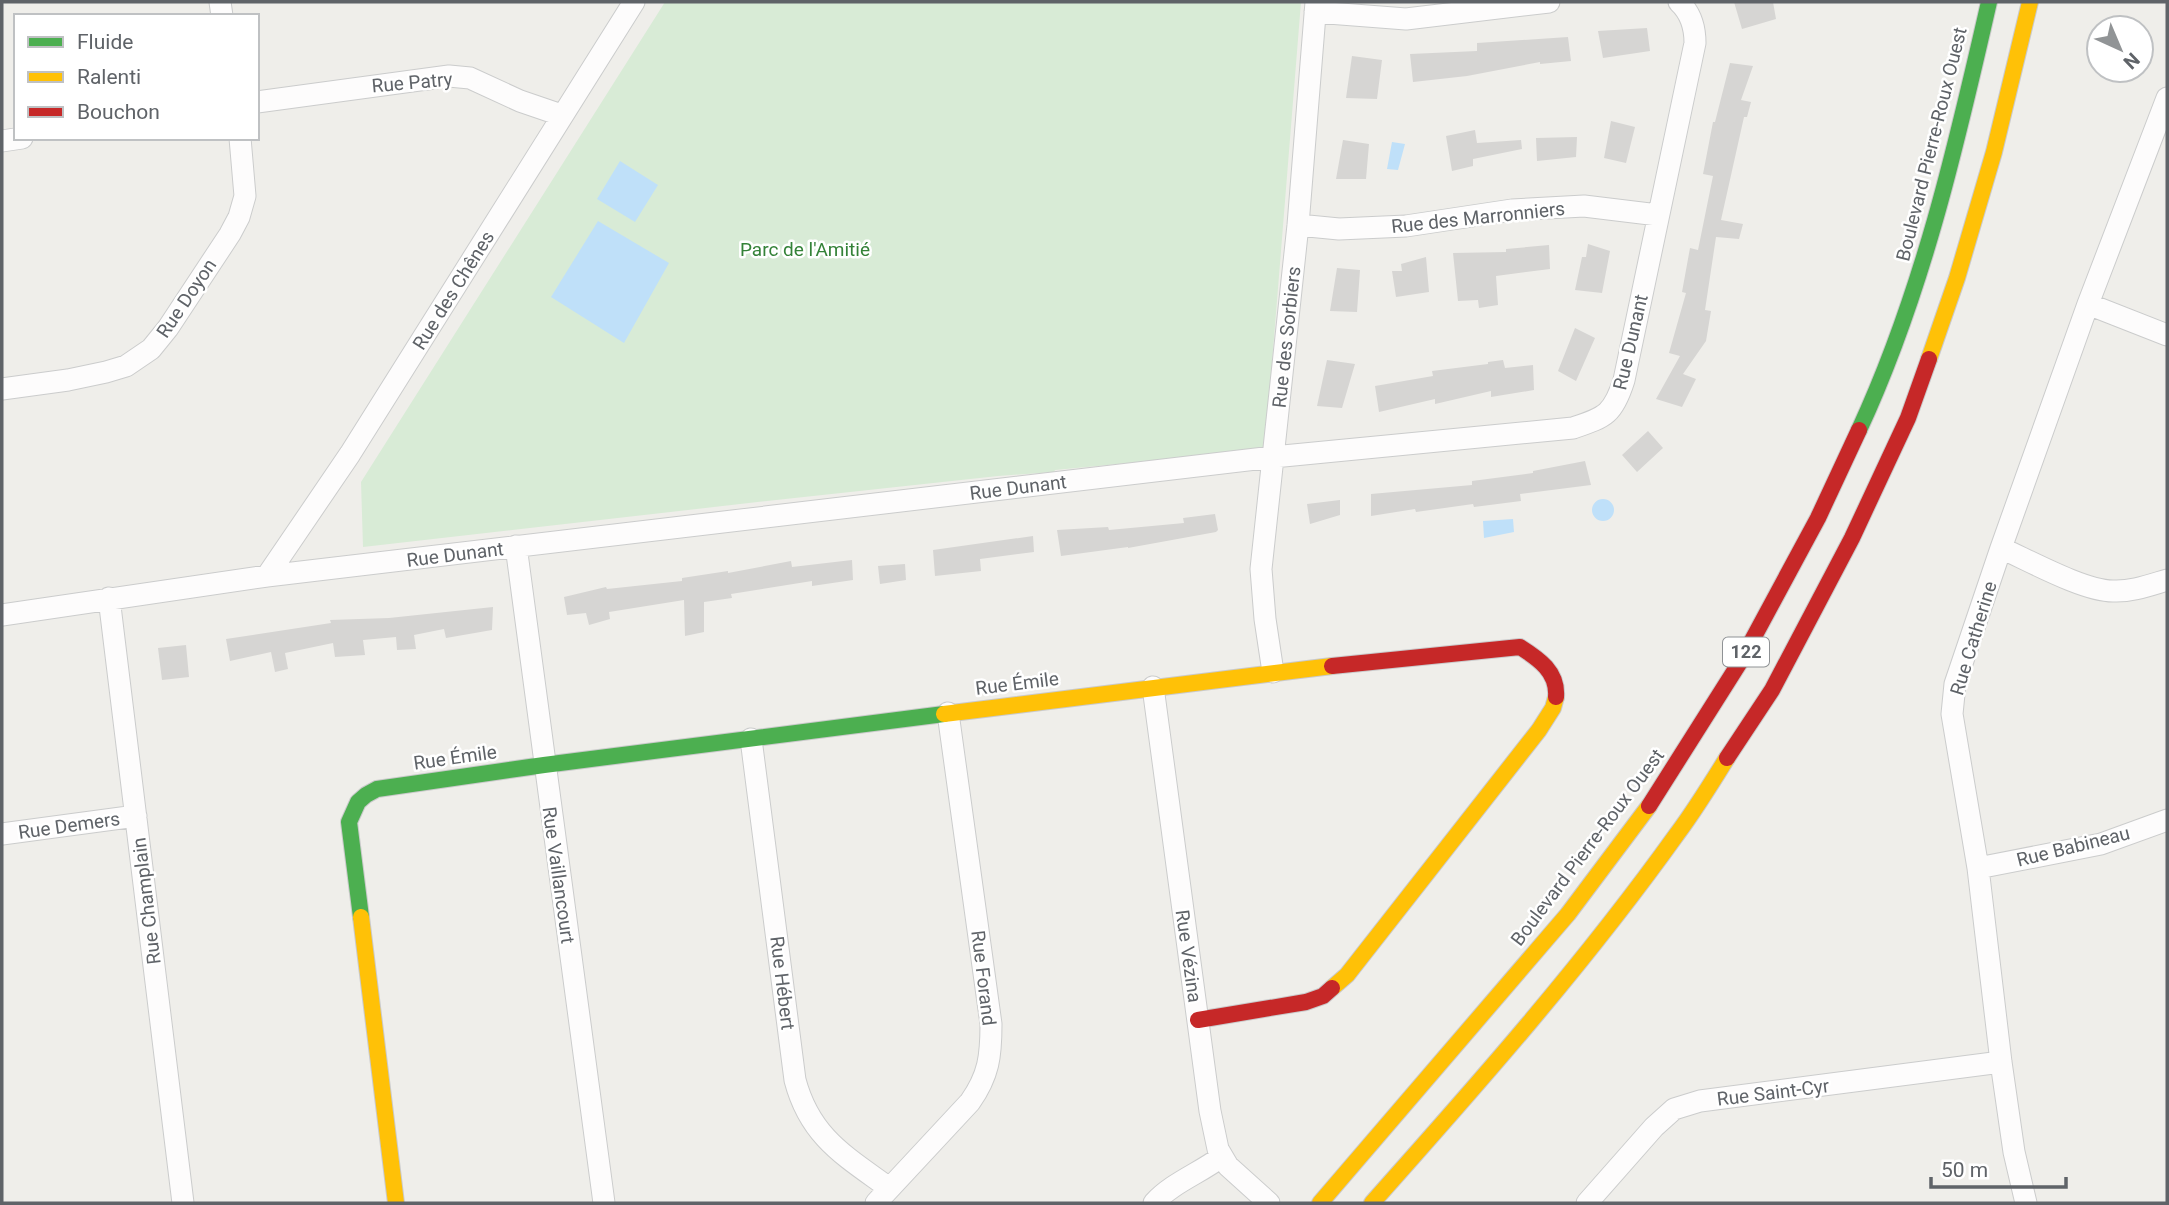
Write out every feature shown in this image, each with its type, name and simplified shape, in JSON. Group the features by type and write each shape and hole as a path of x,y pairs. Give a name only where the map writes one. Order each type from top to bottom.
{"main road":[{"name":"Boulevard Pierre-Roux Ouest","path":"1320,1203 1568,914 1655,798 1742,659 1824,506 1870,406 1920,272 1959,135 1989,2"},
{"name":"122","path":"1372,1203 1473,1090 1601,935 1679,832 1772,690 1852,538 1908,418 1957,278 1991,164 2030,2"},
{"name":"Rue Émile","path":"396,1203 349,822 354,805 366,793 377,789 544,765 1273,672 1520,647 1536,656 1550,670 1556,687 1556,702 1531,741 1348,975 1323,996 1291,1006 1198,1020"}],"street":[{"name":"Rue des Chênes","path":"267,576 350,454 634,2"},
{"path":"1316,7 1406,19 1549,2"},
{"name":"Rue Dunant","path":"2,615 267,576 516,546 1273,457 1573,428 1601,418 1612,407 1623,380 1695,43 1695,28 1687,9 1679,2"},
{"name":"Rue des Sorbiers","path":"1273,672 1261,569 1297,225 1316,7"},
{"name":"Rue Patry","path":"259,102 449,76 470,78 561,116"},
{"name":"Rue Catherine","path":"2026,1203 2014,1152 1978,868 1952,714 1955,684 2088,304 2167,98"},
{"name":"Rue Doyon","path":"2,389 106,372 127,366 151,349 168,328 239,217 245,196 240,140"},
{"name":"Rue des Marronniers","path":"1297,225 1339,229 1406,226 1512,210 1584,206 1658,215"},
{"path":"2088,304 2167,335"},
{"name":"Rue Vaillancourt","path":"516,546 604,1203"},
{"path":"2001,548 2092,589 2114,592 2167,580"},
{"name":"Rue Champlain","path":"109,598 183,1203"},
{"name":"Rue Vézina","path":"1153,687 1210,1111 1218,1149 1227,1166 1269,1203"},
{"name":"Rue Forand","path":"883,1196 970,1102 980,1088 991,1054 991,1024 948,713"},
{"name":"Rue Hébert","path":"751,739 799,1096 815,1126 830,1145 883,1196"},
{"name":"Rue Demers","path":"2,834 136,816"},
{"name":"Rue Babineau","path":"1978,868 2101,844 2167,820"},
{"name":"Rue Saint-Cyr","path":"1587,1203 1654,1127 1674,1109 1700,1101 2001,1062"},
{"path":"1154,1203 1184,1180 1222,1157"}],"green space":[{"name":"Parc de l'Amitié","path":"665,2 1301,2 1265,450 998,476 363,547 361,482"}],"water":[{"path":"1392,142 1405,144 1398,170 1387,169"},
{"path":"620,161 658,185 635,222 597,199"},
{"path":"598,221 669,263 624,343 551,297"},
{"path":"1603,499 1611,502 1614,510 1611,518 1603,521 1595,518 1592,510 1595,502"},
{"path":"1513,519 1514,532 1484,538 1483,521"}],"building":[{"path":"1734,2 1773,2 1776,19 1742,29"},
{"path":"1647,28 1650,51 1603,58 1598,31"},
{"path":"1568,37 1571,61 1540,62 1467,76 1413,82 1410,54 1477,51 1477,43"},
{"path":"1352,56 1382,60 1377,99 1346,98"},
{"path":"1730,63 1753,66 1741,100 1751,102 1747,117 1744,117 1721,220 1743,224 1739,239 1716,237 1705,310 1711,311 1706,341 1683,374 1696,379 1682,407 1656,399 1680,356 1669,353 1686,293 1682,292 1690,248 1698,250 1713,176 1703,174 1713,122"},
{"path":"1611,121 1635,127 1626,163 1604,158"},
{"path":"1475,130 1477,143 1521,140 1522,149 1473,159 1473,166 1452,171 1446,136"},
{"path":"1577,137 1576,157 1537,161 1536,138"},
{"path":"1343,140 1369,144 1366,179 1336,179"},
{"path":"1588,244 1610,251 1602,293 1575,290 1582,257 1586,257"},
{"path":"1549,245 1550,269 1496,276 1498,305 1479,308 1478,300 1458,301 1453,253 1506,252 1506,249"},
{"path":"1426,257 1429,292 1396,297 1392,271 1402,271 1401,264"},
{"path":"1337,268 1360,270 1357,312 1330,311"},
{"path":"1575,328 1595,338 1576,381 1558,371"},
{"path":"1327,360 1355,364 1342,408 1317,406"},
{"path":"1503,360 1505,368 1533,365 1534,390 1491,397 1491,391 1435,404 1435,399 1379,412 1375,386 1433,376 1432,371"},
{"path":"1648,431 1663,448 1637,472 1622,455"},
{"path":"1585,461 1591,485 1520,494 1521,501 1416,512 1415,509 1371,516 1371,494 1472,485 1472,481 1533,473"},
{"path":"1340,500 1340,515 1310,524 1307,504"},
{"path":"1215,514 1218,530 1216,532 1128,548 1061,556 1057,530 1108,527 1109,530 1184,523 1183,518"},
{"path":"1033,536 1034,552 980,559 981,571 935,576 933,550"},
{"path":"852,560 853,580 812,586 812,581 731,594 732,598 704,602 704,632 685,636 684,600 609,612 610,619 589,625 586,613 567,615 564,597 606,587 682,581 682,578 728,573 791,561 792,567"},
{"path":"905,564 906,580 880,584 878,566"},
{"path":"493,607 492,630 446,638 444,629 414,635 416,649 397,650 396,637 363,640 365,655 335,657 333,643 285,653 288,669 275,672 271,652 230,661 226,639 331,623 330,620 389,618"},
{"path":"186,645 189,677 162,680 158,648"}],"traffic: fast":[{"path":"1859,430 1881,379 1919,273 1964,111 1989,2"},
{"path":"361,917 349,822 358,802 377,789 944,714"}],"traffic: slow":[{"path":"1929,359 1957,278 1994,152 2030,2"},
{"path":"944,714 1332,666"},
{"path":"1332,988 1347,975 1539,730 1553,708 1556,697"},
{"path":"1372,1203 1568,977 1684,825 1727,758"},
{"path":"1320,1203 1568,914 1649,806"},
{"path":"361,917 396,1203"}],"traffic: jam":[{"path":"1727,758 1772,690 1852,538 1908,418 1929,359"},
{"path":"1649,806 1742,659 1818,518 1859,430"},
{"path":"1332,666 1520,647 1546,667 1554,680 1556,697"},
{"path":"1198,1020 1306,1002 1323,996 1332,988"}]}
